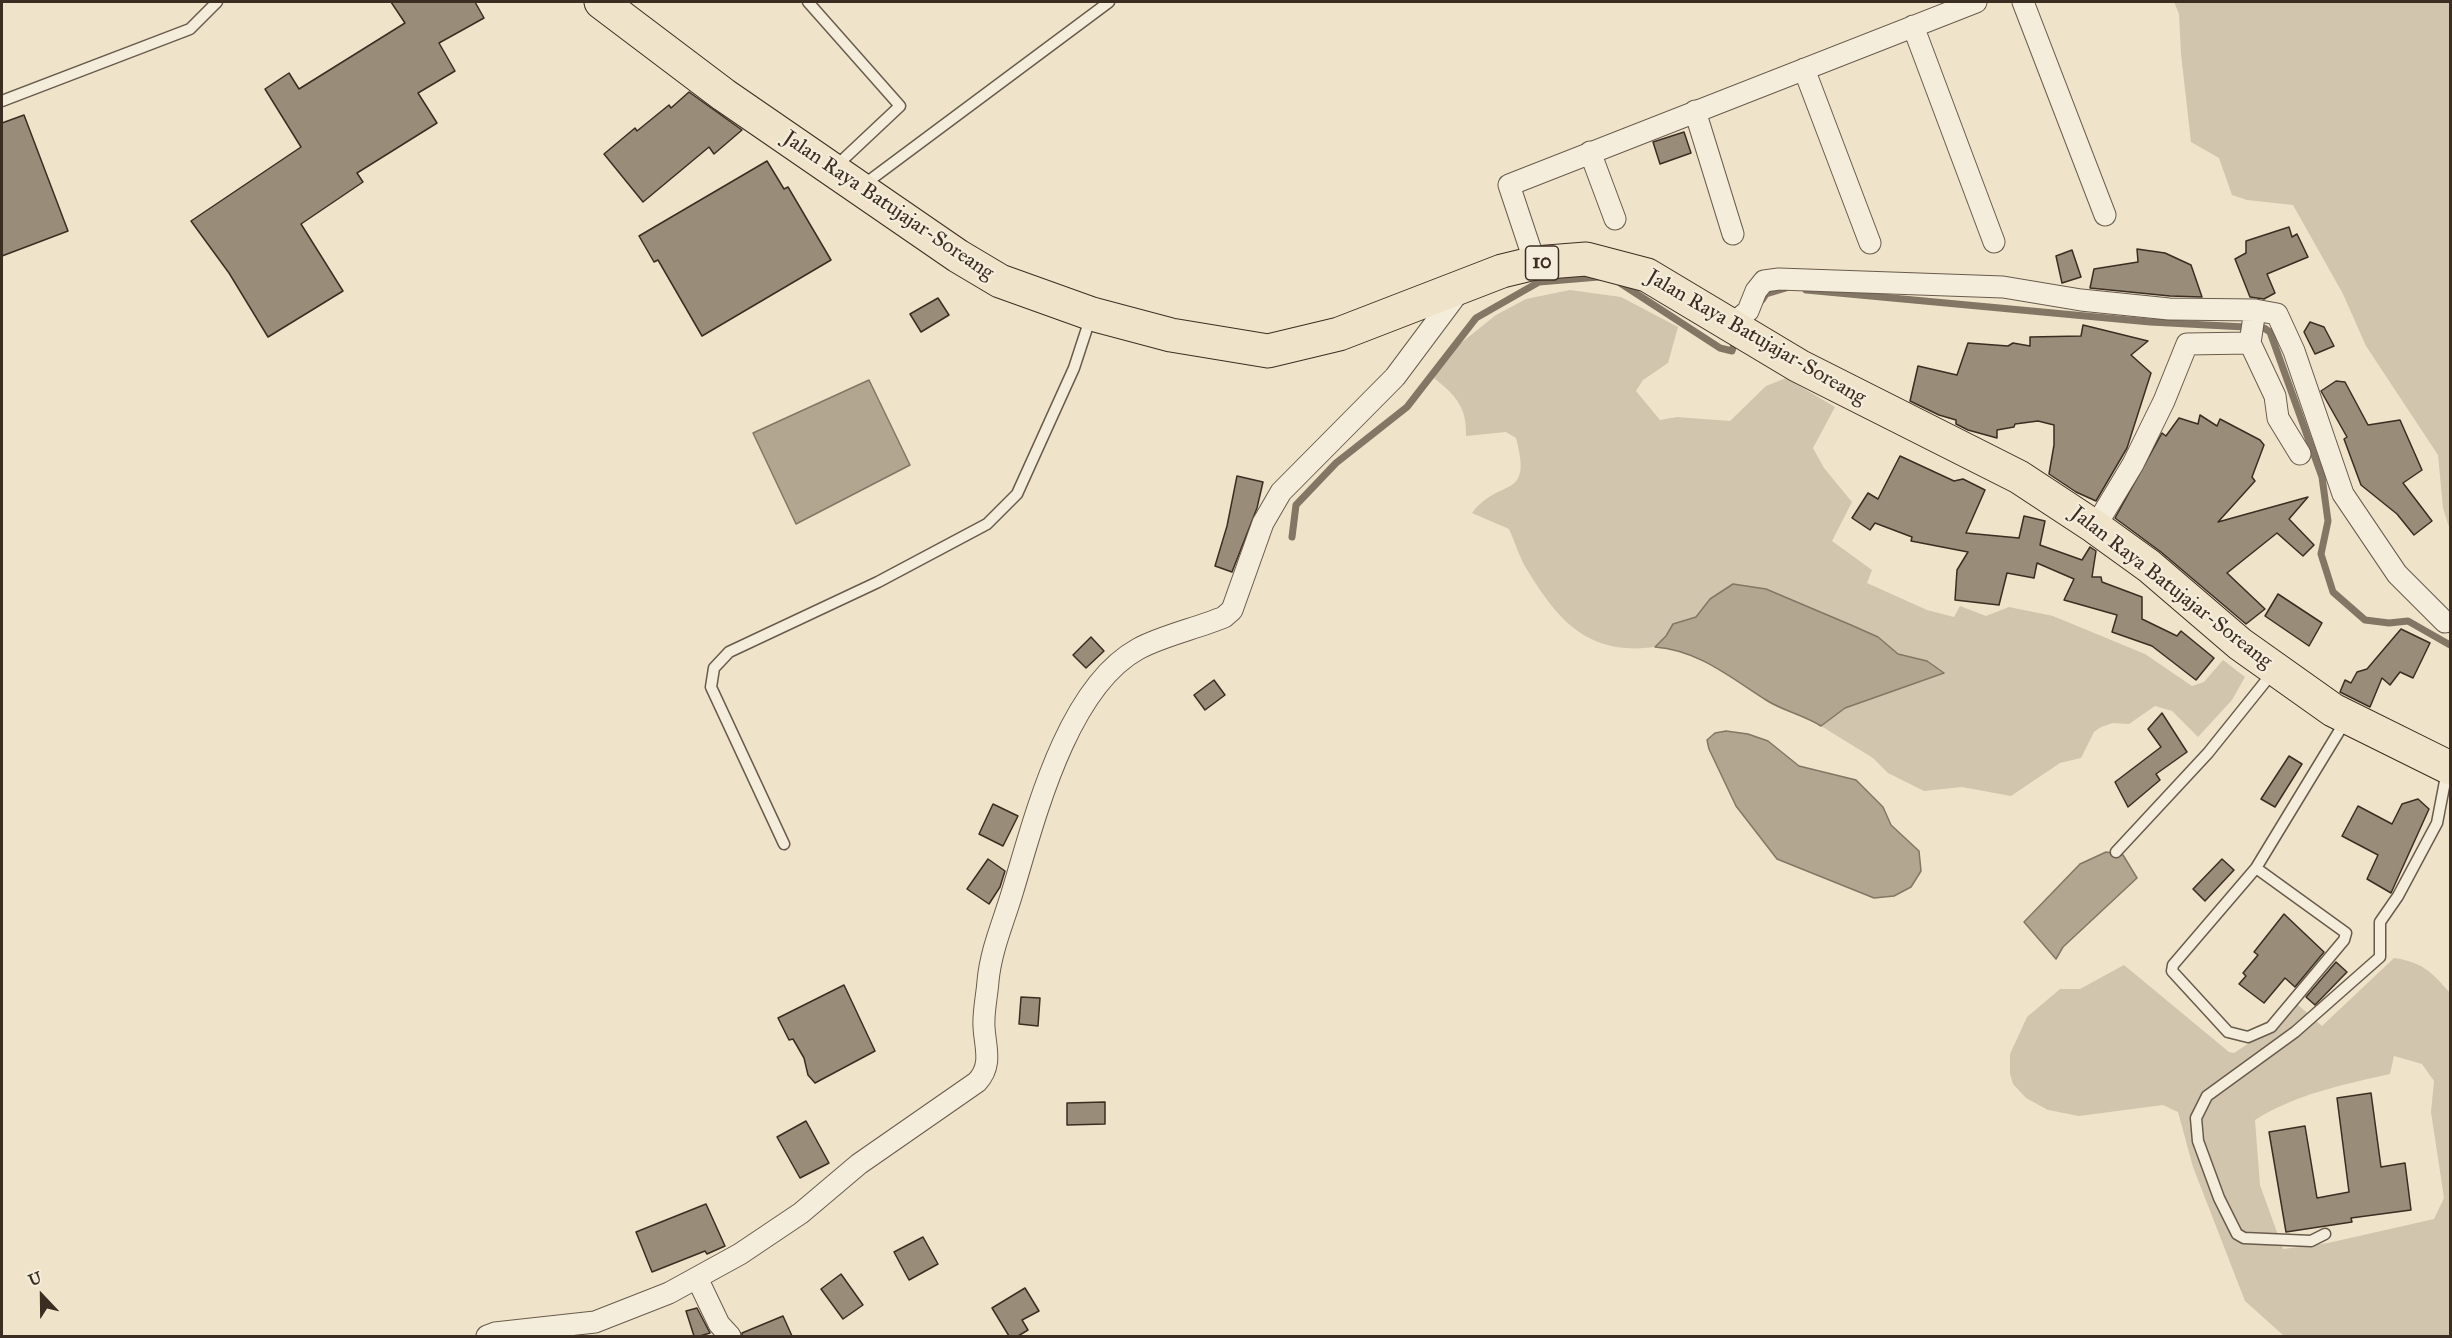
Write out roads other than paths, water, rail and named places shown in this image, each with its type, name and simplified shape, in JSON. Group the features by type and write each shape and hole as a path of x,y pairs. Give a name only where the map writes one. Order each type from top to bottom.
{"highway":[{"name":"Jalan Raya Batujajar-Soreang","path":"601,2 724,95 1000,281 1092,314 1219,345 1268,351 1339,334 1502,271 1535,263 1586,259 1630,268 1647,275 1799,366 2019,477 2095,526 2149,566 2223,630 2333,710 2449,768"}],"street":[{"path":"1535,263 1509,185 1976,2"},
{"path":"2023,2 2105,215"},
{"path":"1913,26 1994,242"},
{"path":"1804,69 1870,243"},
{"path":"1695,111 1733,234"},
{"path":"1590,152 1616,219"},
{"path":"1731,325 1748,311 1755,291 1764,280 1779,279 2003,286 2082,300 2169,309 2252,327"},
{"path":"493,1335 595,1322 669,1293 740,1254 801,1213 859,1164 983,1076 988,1056 984,1026 991,954 1007,910 1040,801 1066,736 1100,684 1138,649 1224,617 1232,610 1263,523 1281,492 1395,377 1462,287"},
{"path":"2095,526 2133,464 2164,401 2187,344 2252,327 2277,314 2287,334 2343,494 2397,574 2445,622"},
{"path":"2252,327 2275,396 2278,418 2300,454"},
{"path":"697,1278 720,1324 730,1336"}],"lane":[{"path":"2,101 190,29 217,2"},
{"path":"808,2 900,106 832,169"},
{"path":"859,188 1109,2"},
{"path":"784,844 711,687 714,668 729,652 878,582 987,524 999,513 1017,494 1074,368 1092,314"},
{"path":"2116,852 2208,753 2275,669"},
{"path":"2256,868 2346,933 2344,940 2271,1027 2248,1037 2228,1032 2172,971 2173,965 2256,868 2348,717"},
{"path":"2325,1234 2311,1241 2244,1238 2237,1234 2219,1198 2198,1141 2196,1118 2207,1096 2295,1032 2380,957 2380,922 2398,896 2437,823 2449,768"}],"waterway":[{"path":"1292,537 1296,505 1336,463 1407,407 1476,318 1539,282 1599,277"},
{"path":"1620,283 1720,348 1732,351 1734,344"},
{"path":"1762,300 1766,294 1786,288"},
{"path":"1806,290 2150,322 2264,328 2270,332 2322,477 2328,521 2321,554 2333,592 2365,620 2389,623 2408,621 2450,645"}]}
